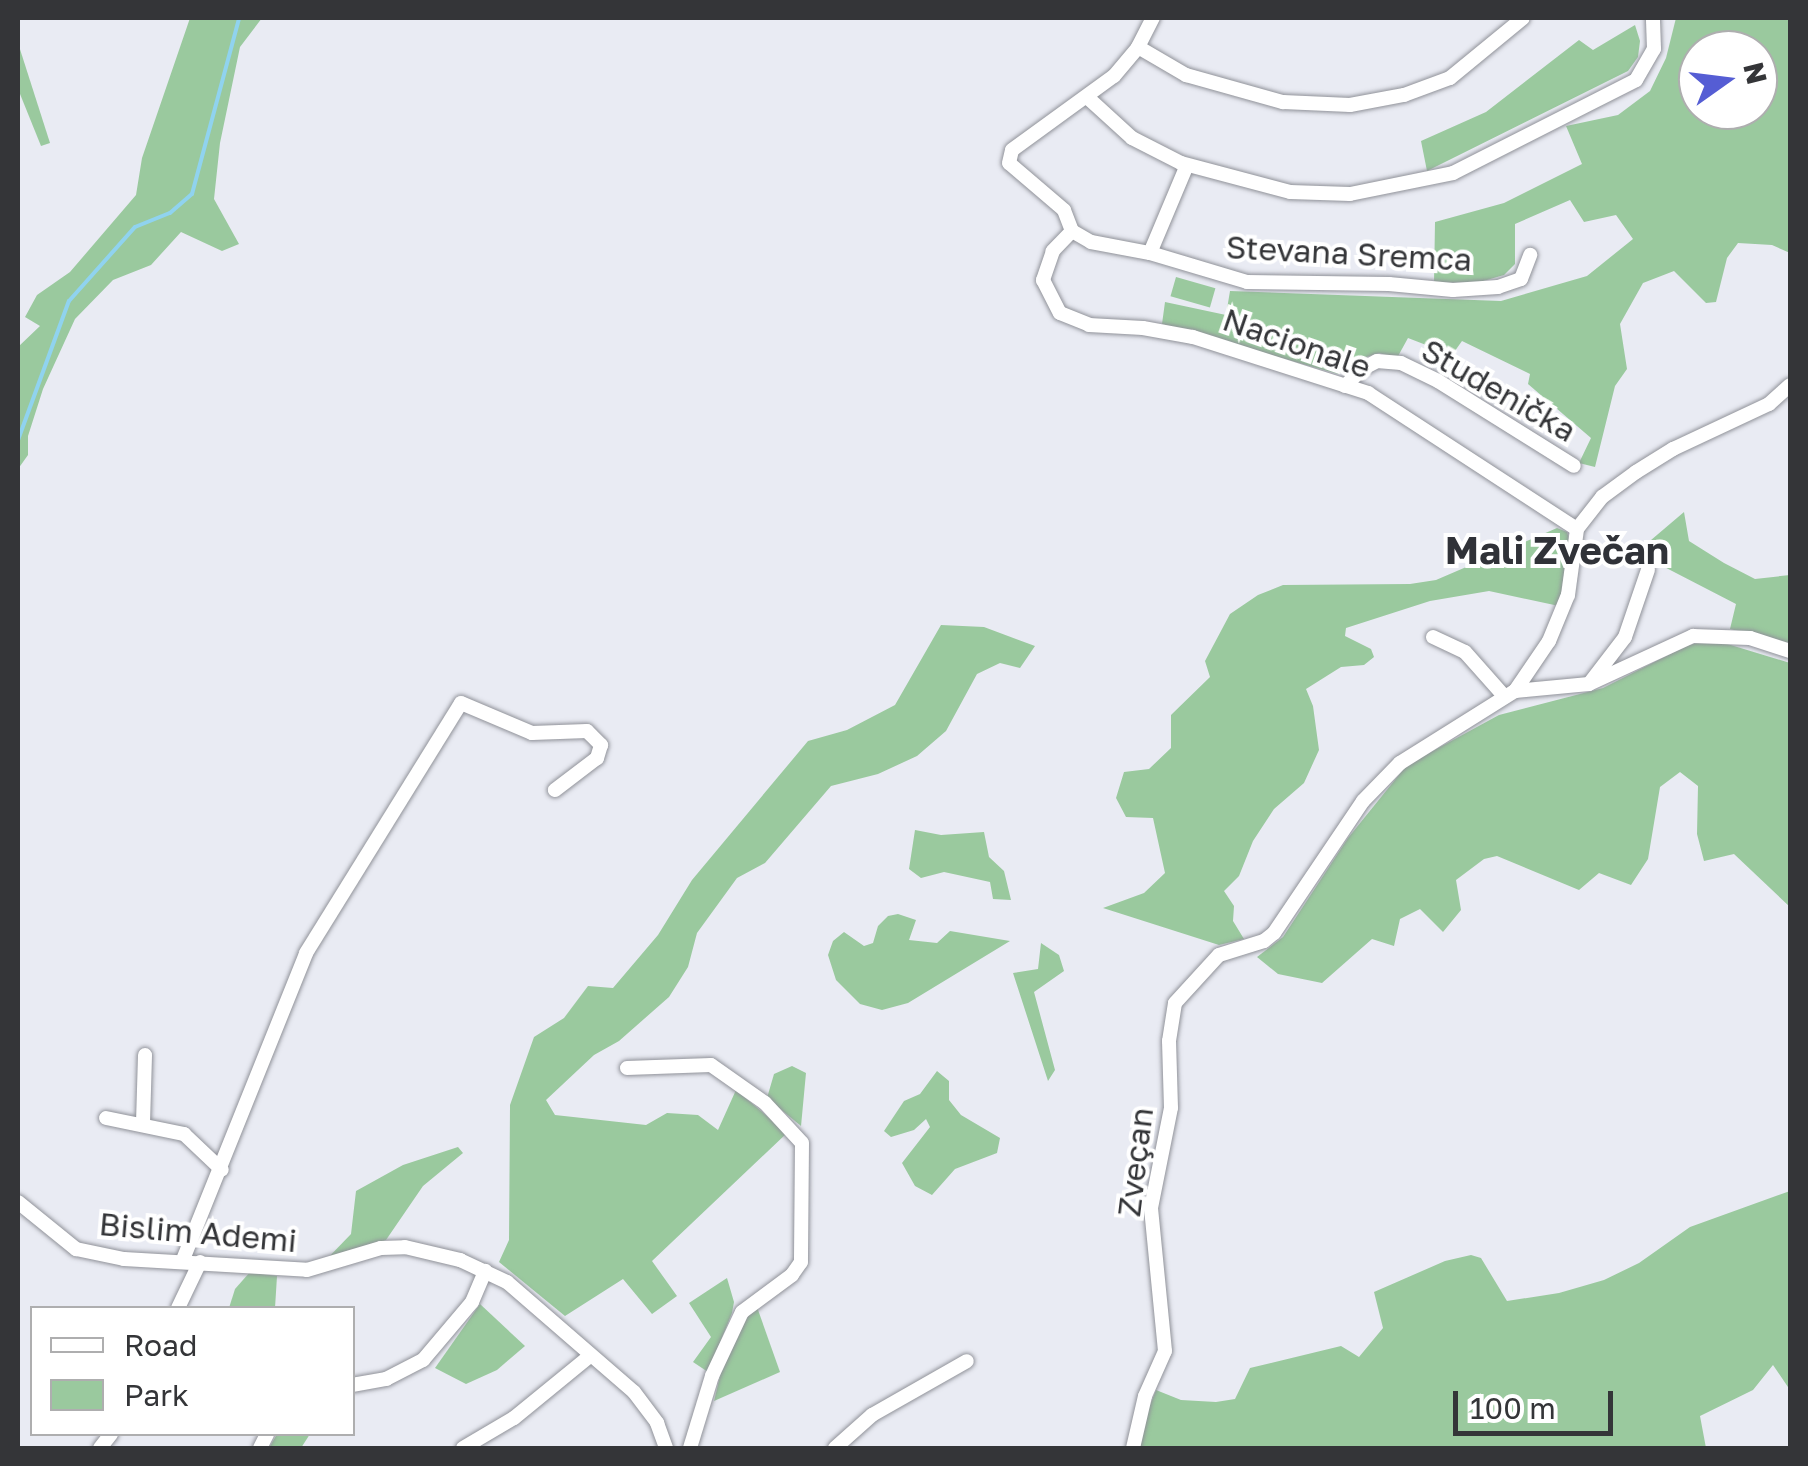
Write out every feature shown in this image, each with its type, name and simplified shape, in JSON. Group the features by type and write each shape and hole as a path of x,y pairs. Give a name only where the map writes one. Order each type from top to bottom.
{"street":[{"path":"1072,231 1064,210 1014,169 1010,155 1034,132 1114,76 1138,47 1153,18"},
{"path":"1138,47 1186,75 1283,102 1350,105 1404,95 1450,78 1522,18"},
{"path":"1087,97 1132,138 1187,165 1314,195 1350,194 1453,173 1636,80 1654,49 1653,18"},
{"path":"1150,252 1187,165"},
{"name":"Stevana Sremca","path":"1072,231 1091,242 1150,252 1247,282 1389,284 1453,290 1498,288 1520,279 1530,255"},
{"name":"Nacionale","path":"1072,231 1053,251 1043,280 1060,312 1089,325 1144,328 1193,337 1368,393 1577,529"},
{"name":"Studenička","path":"1345,386 1362,368 1377,361 1400,364 1438,381 1574,466"},
{"path":"1510,694 1549,640 1568,595 1577,529 1602,498 1673,449 1769,404 1790,385"},
{"path":"1588,684 1625,637 1648,570"},
{"path":"1510,694 1588,684 1694,636 1750,638 1790,651"},
{"path":"1433,637 1465,652 1510,694"},
{"name":"Zveçan","path":"1133,1448 1145,1396 1165,1351 1151,1208 1171,1108 1169,1042 1175,1003 1219,955 1264,941 1274,933 1364,801 1400,763 1510,694"},
{"path":"182,1262 306,953 461,703 532,734 586,731 601,745 598,758 555,790"},
{"path":"143,1122 145,1056"},
{"path":"626,1068 710,1065 765,1103 802,1143 801,1262 792,1274 742,1312 712,1376 690,1448"},
{"path":"106,1118 143,1122 184,1134 222,1170"},
{"name":"Bislim Ademi","path":"18,1202 76,1249 124,1259 320,1269 369,1251 405,1247 486,1271 507,1282 650,1413 666,1448"},
{"path":"179,1306 200,1262"},
{"path":"355,1384 386,1379 423,1360 472,1302 486,1271"},
{"path":"463,1448 514,1418 591,1355"},
{"path":"834,1448 872,1416 967,1361"}],"green space":[{"path":"190,18 262,18 240,47 220,143 214,199 239,244 222,251 181,232 151,265 113,280 75,319 43,389 28,436 28,455 18,469 18,347 40,326 25,317 37,295 70,272 136,195 142,158"},
{"path":"1676,18 1790,18 1790,253 1772,245 1738,243 1727,258 1716,302 1706,303 1674,271 1643,283 1620,324 1627,369 1615,386 1595,467 1579,463 1591,438 1528,384 1530,374 1462,341 1452,355 1408,338 1397,358 1379,353 1360,359 1338,374 1162,324 1165,302 1226,315 1230,291 1501,301 1587,276 1633,239 1616,215 1584,222 1570,200 1515,224 1515,264 1504,275 1480,282 1434,283 1435,222 1504,203 1582,164 1566,126 1618,115 1650,91 1666,58"},
{"path":"1635,25 1640,41 1638,57 1628,71 1427,171 1421,141 1486,112 1579,40 1593,50"},
{"path":"18,43 50,143 41,146 18,89"},
{"path":"1176,277 1215,288 1210,308 1170,296"},
{"path":"1684,512 1689,541 1724,563 1755,579 1790,575 1790,643 1730,629 1736,604 1645,557 1644,546"},
{"path":"1557,528 1567,532 1570,542 1559,606 1489,591 1430,601 1346,628 1345,636 1371,649 1374,657 1364,665 1341,667 1306,689 1313,706 1319,750 1304,783 1274,809 1253,841 1239,876 1224,891 1234,906 1233,921 1244,939 1219,945 1103,908 1144,893 1165,873 1153,818 1126,817 1116,798 1124,772 1149,769 1171,748 1171,715 1210,677 1205,661 1230,614 1258,595 1283,585 1410,584 1436,580"},
{"path":"941,625 984,627 1035,646 1020,668 1000,663 977,674 946,731 917,756 878,774 831,786 765,863 737,878 697,933 688,967 669,997 619,1041 594,1055 546,1100 555,1115 646,1125 667,1113 698,1115 718,1130 736,1090 787,1133 652,1261 677,1296 652,1314 623,1279 565,1316 499,1262 509,1240 510,1105 534,1037 564,1018 588,986 613,988 658,935 692,880 808,741 847,730 895,705"},
{"path":"1711,639 1790,663 1790,907 1734,854 1704,861 1697,834 1698,786 1680,772 1660,787 1648,859 1631,885 1599,873 1579,890 1497,856 1484,859 1456,880 1461,910 1443,932 1420,909 1400,919 1394,946 1372,939 1322,983 1278,974 1257,957 1283,937 1348,838 1407,765 1499,715 1603,688 1686,646"},
{"path":"915,830 941,835 984,832 989,857 1004,871 1011,900 993,899 990,882 944,872 921,878 909,869"},
{"path":"898,914 916,920 909,940 937,943 950,931 1010,941 908,1003 882,1010 860,1004 836,980 828,955 833,941 844,932 864,946 873,943 878,926 888,916"},
{"path":"1041,943 1059,955 1064,971 1034,992 1055,1070 1048,1081 1013,973 1038,969"},
{"path":"792,1066 806,1073 801,1126 767,1098 774,1074"},
{"path":"937,1071 949,1081 949,1100 961,1115 1000,1138 997,1153 955,1169 932,1195 915,1186 902,1163 930,1127 926,1119 914,1130 891,1137 884,1131 904,1101 920,1094"},
{"path":"458,1147 463,1153 423,1186 386,1240 323,1263 351,1234 356,1191 403,1165"},
{"path":"1790,1191 1790,1390 1773,1365 1753,1390 1700,1416 1706,1448 1141,1448 1141,1428 1156,1390 1181,1400 1235,1399 1250,1368 1341,1346 1359,1357 1383,1328 1374,1292 1445,1261 1471,1255 1481,1258 1507,1301 1559,1293 1604,1280 1639,1263 1690,1227"},
{"path":"250,1272 277,1276 275,1306 230,1306 235,1289"},
{"path":"727,1278 734,1302 732,1313 708,1372 693,1362 711,1337 689,1303"},
{"path":"480,1304 525,1346 497,1370 466,1384 435,1368"},
{"path":"757,1307 780,1372 714,1401 725,1356 738,1327"},
{"path":"276,1436 309,1436 301,1448 269,1448"}],"waterway":[{"path":"18,440 69,301 135,227 170,213 192,194 239,18"}],"district":[{"name":"Mali Zvečan","path":"1557,550"}]}
